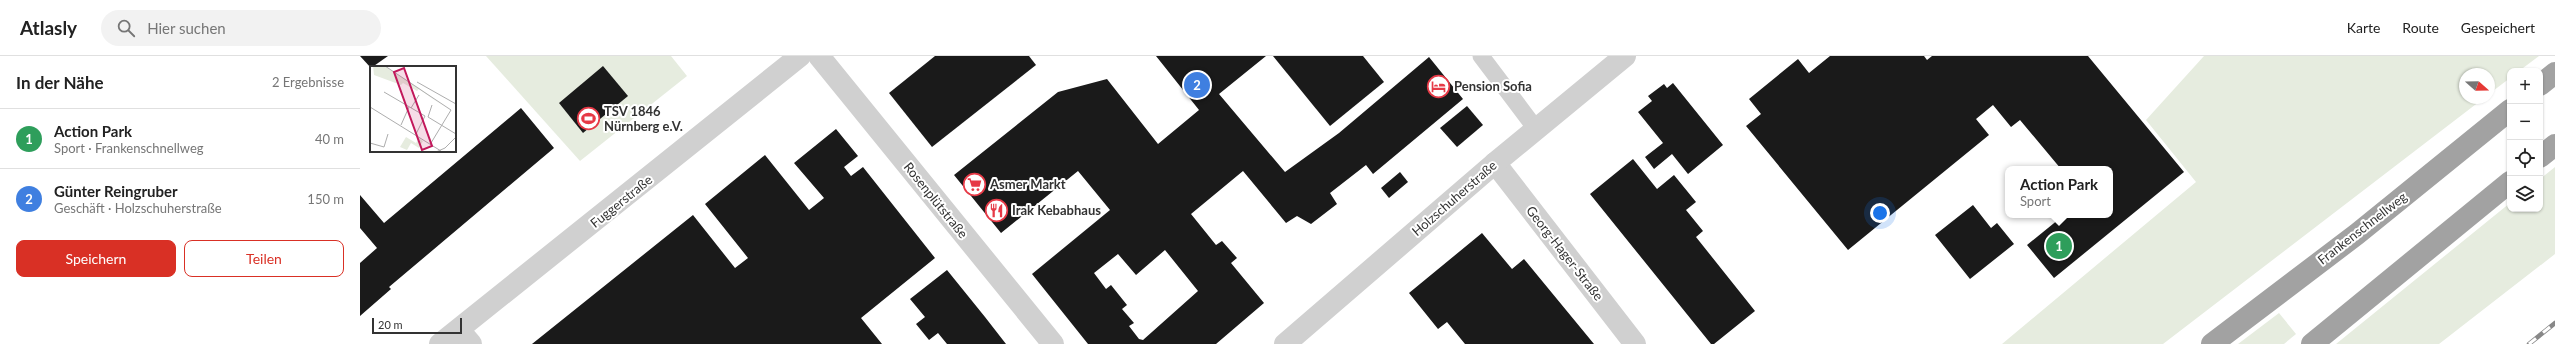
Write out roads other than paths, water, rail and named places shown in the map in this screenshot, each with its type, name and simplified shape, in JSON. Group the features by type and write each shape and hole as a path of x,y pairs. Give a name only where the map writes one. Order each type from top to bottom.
{"highway":[{"path":"2543,83 2555,73"},
{"name":"Frankenschnellweg","path":"2212,344 2357,234 2507,112"},
{"path":"2543,155 2555,145"},
{"path":"2312,344 2507,184"}],"street":[{"name":"Fuggerstraße","path":"440,344 465,337 800,56"},
{"name":"Rosenplütstraße","path":"820,56 1053,344"},
{"name":"Holzschuherstraße","path":"1285,344 1495,163 1626,56"},
{"name":"Georg-Hager-Straße","path":"1495,163 1635,344"}],"lane":[{"path":"1481,56 1536,129"}],"railway":[{"path":"2529,344 2555,323"}],"place":[{"name":"Günter Reingruber","path":"1197,85"},
{"name":"Pension Sofia","path":"1439,86"},
{"name":"TSV 1846 Nürnberg e.V.","path":"588,118"},
{"name":"Asmer Markt","path":"974,184"},
{"name":"Irak Kebabhaus","path":"996,210"},
{"name":"Action Park","path":"2059,246"}]}
